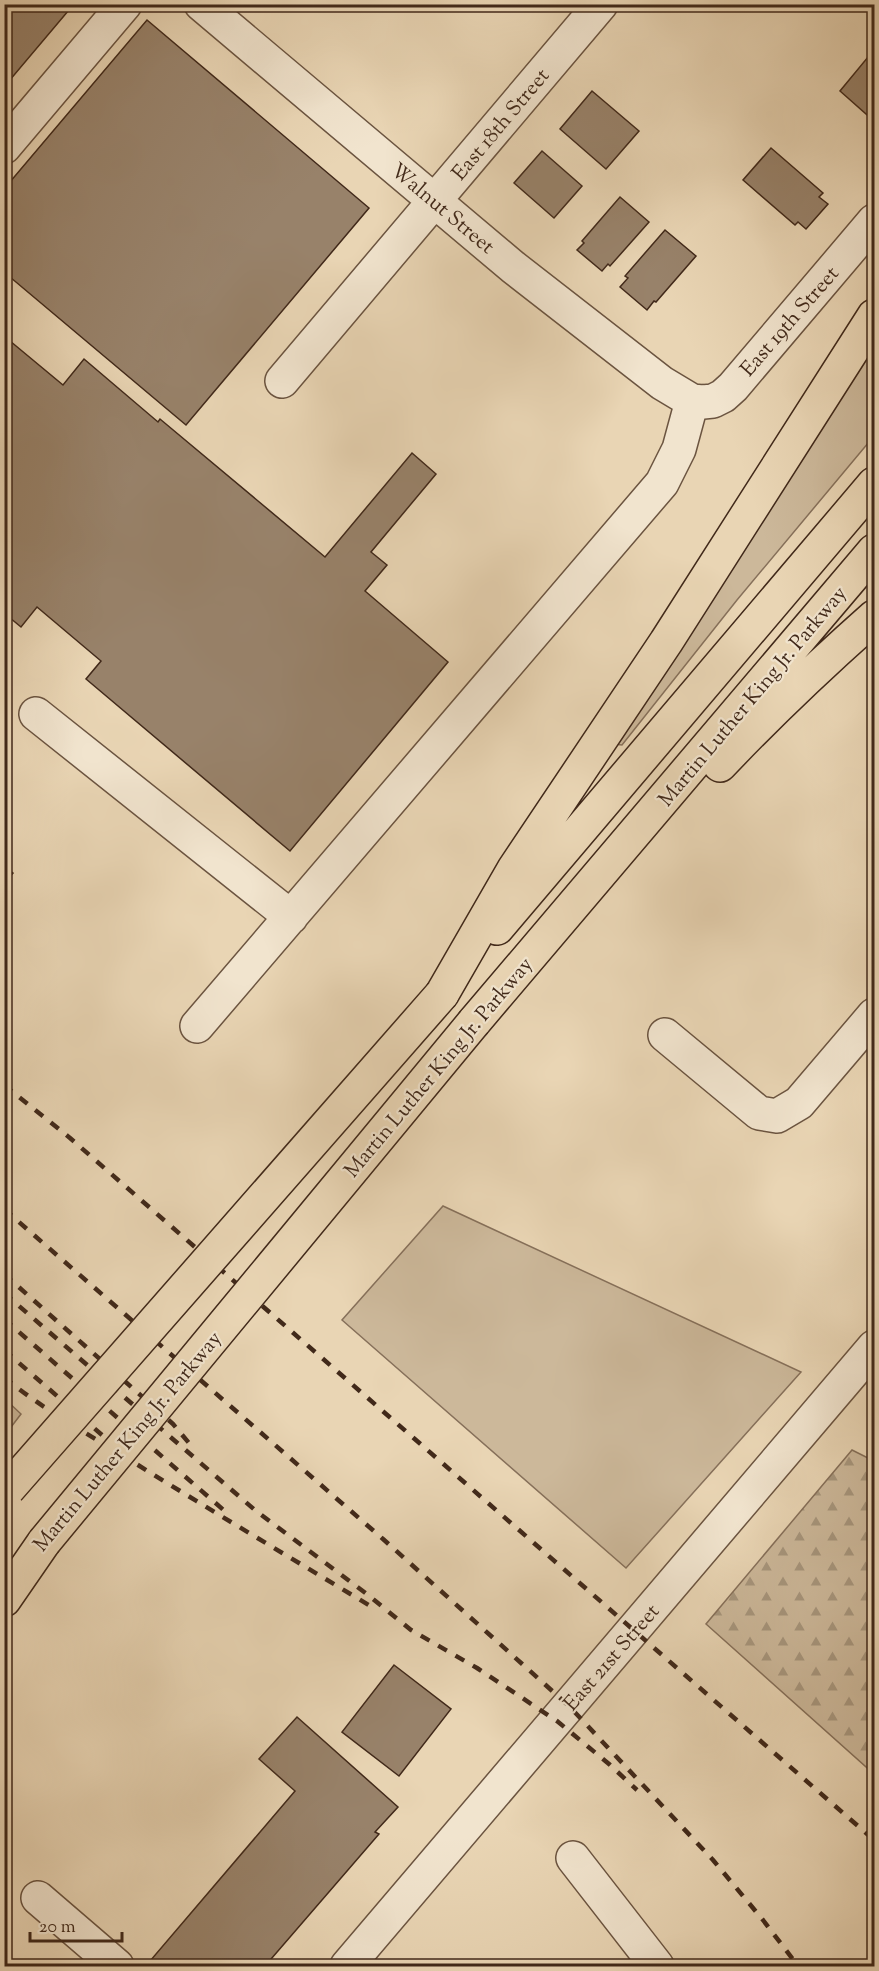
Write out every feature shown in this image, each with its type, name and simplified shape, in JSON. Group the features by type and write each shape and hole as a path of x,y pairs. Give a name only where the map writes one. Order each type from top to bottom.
{"highway":[{"path":"442,994 514,869 666,642 874,316"},
{"name":"Martin Luther King Jr. Parkway","path":"6,1492 442,994 874,484"},
{"name":"Martin Luther King Jr. Parkway","path":"4,1586 44,1542 474,1022 874,551"},
{"path":"474,1022 758,724 874,617"},
{"path":"4,1600 44,1542"}],"street":[{"path":"4,147 125,4"},
{"name":"Walnut Street","path":"201,4 530,280 662,383 692,401"},
{"name":"East 18th Street","path":"282,381 601,4"},
{"name":"East 19th Street","path":"692,401 713,401 733,387 874,221"},
{"path":"197,1026 662,483 679,449 692,401"},
{"path":"36,714 291,916"},
{"path":"665,1035 759,1113 777,1116 799,1103 874,1015"},
{"name":"East 21st Street","path":"347,1966 874,1347"},
{"path":"573,1858 657,1966"},
{"path":"38,1898 117,1966"}],"green space":[{"path":"874,341 874,436 737,600 622,745 612,744"},
{"path":"443,1206 801,1372 626,1568 342,1320"},
{"path":"5,1399 21,1414 5,1435"},
{"path":"852,1450 874,1461 874,1774 706,1624"}],"building":[{"path":"4,4 74,4 4,87"},
{"path":"147,20 369,208 186,425 4,272 4,189"},
{"path":"868,57 874,63 874,121 840,91"},
{"path":"592,91 639,131 606,169 560,129"},
{"path":"771,148 823,193 819,197 828,204 806,229 798,222 795,225 743,180"},
{"path":"542,151 582,186 554,218 514,183"},
{"path":"620,197 649,222 610,266 608,264 602,271 577,250"},
{"path":"665,230 696,256 647,310 620,287 628,278 625,276"},
{"path":"4,336 63,385 84,359 158,422 160,419 325,557 412,453 436,474 371,552 387,565 365,591 448,662 290,851 86,679 101,661 37,607 21,627 4,613"},
{"path":"4,866 13,873 4,883"},
{"path":"394,1665 451,1709 399,1776 342,1732"},
{"path":"297,1717 398,1807 375,1832 379,1834 265,1966 157,1966 150,1961 295,1791 259,1759"}],"railway":[{"path":"4,1085 70,1138 874,1840"},
{"path":"4,1209 383,1539 569,1706 713,1860 798,1966"},
{"path":"4,1274 173,1424 194,1449"},
{"path":"4,1293 256,1511 411,1630 477,1668 557,1721 637,1790"},
{"path":"4,1319 227,1513"},
{"path":"4,1350 102,1435"},
{"path":"4,1377 66,1421 372,1607"}]}
